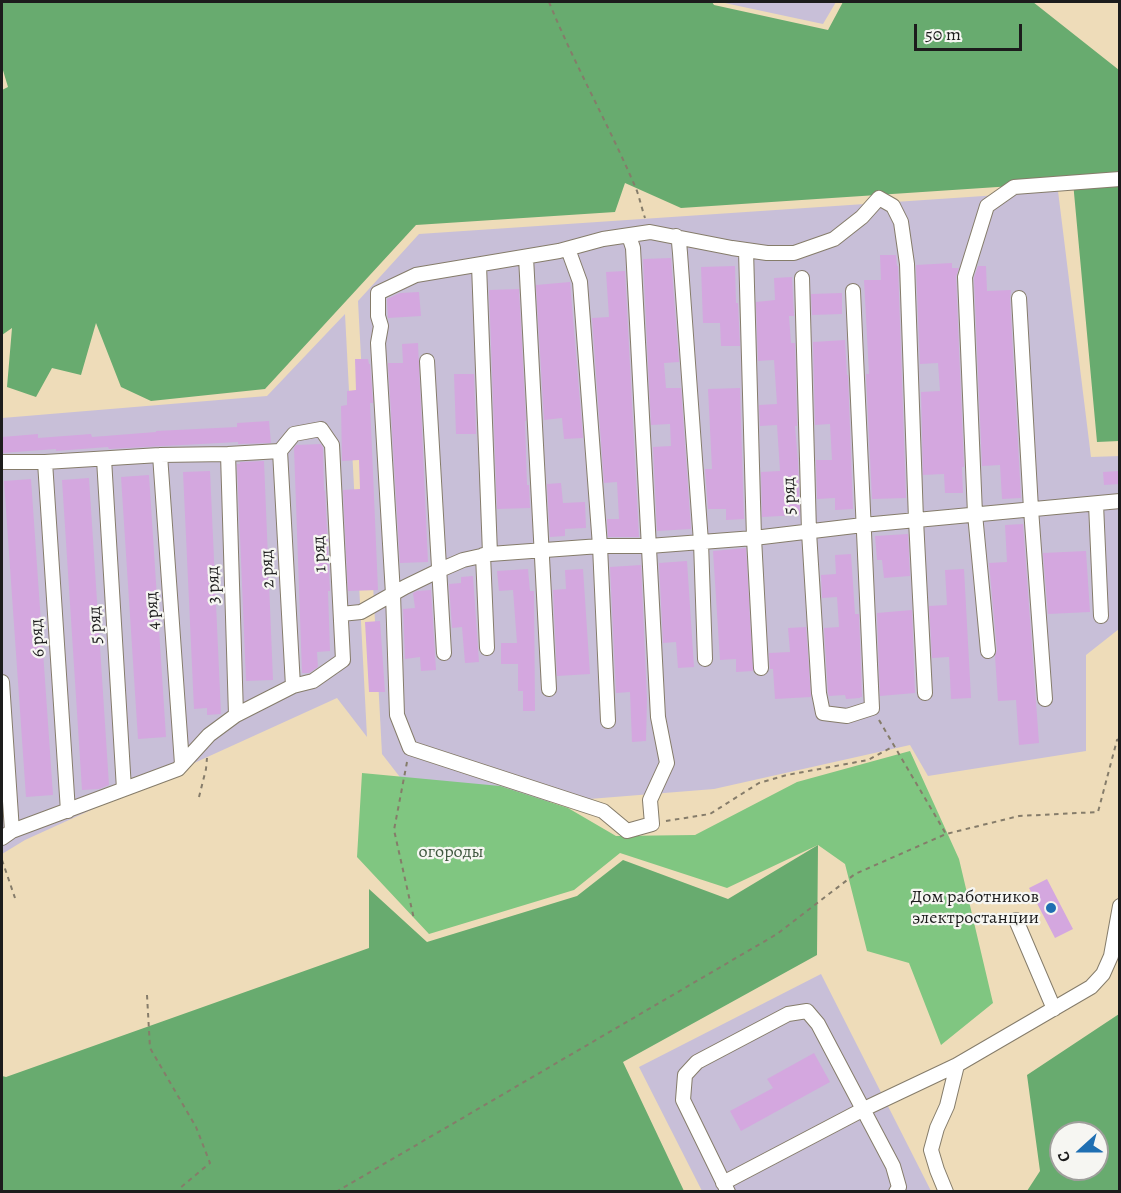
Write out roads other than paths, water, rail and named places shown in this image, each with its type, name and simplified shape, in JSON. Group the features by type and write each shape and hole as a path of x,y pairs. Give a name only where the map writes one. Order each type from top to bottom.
{"street":[{"path":"988,651 975,514 965,277 987,206 1014,188 1119,179"},
{"path":"629,236 633,248 658,717 667,763 650,800 651,824 627,831 603,811 410,748 397,715 393,594 378,343 381,326 378,316 378,293 416,275 526,257 603,239 650,232 746,250 794,253 834,239 862,217 879,198 893,206 901,222 907,264 925,693"},
{"path":"676,236 680,242 701,542 705,659"},
{"path":"568,249 580,282 600,546 608,721"},
{"path":"746,250 754,538 761,668"},
{"path":"526,257 549,689"},
{"path":"479,265 487,648"},
{"name":"5 ряд","path":"802,278 809,532 819,693 824,713 847,716 872,708 863,525"},
{"path":"853,291 863,525"},
{"path":"1019,298 1044,699"},
{"path":"427,361 444,653"},
{"name":"1 ряд","path":"280,451 294,434 321,429 332,445 343,660 313,681 293,686"},
{"path":"2,462 280,451"},
{"name":"2 ряд","path":"280,451 293,686"},
{"name":"3 ряд","path":"228,454 236,715"},
{"name":"4 ряд","path":"160,455 183,764"},
{"name":"5 ряд","path":"104,459 124,789"},
{"name":"6 ряд","path":"45,462 68,811"},
{"path":"341,614 361,612 440,570 463,560 486,555 754,538 863,525 1119,501"},
{"path":"1096,504 1101,616"},
{"path":"2,682 7,835 178,769 209,735 236,715 293,686"},
{"path":"896,1191 899,1187 893,1166 864,1109 818,1024 807,1011 788,1014 698,1062 685,1075 683,1100 725,1187 864,1109 957,1065 1091,987 1103,974 1111,956 1119,906"},
{"path":"1016,920 1054,1009"},
{"path":"946,1191 931,1150 937,1128 947,1106 957,1065"}],"place":[{"name":"Дом работников электростанции","path":"1051,908"}],"park label":[{"name":"огороды","path":"451,853"}]}
